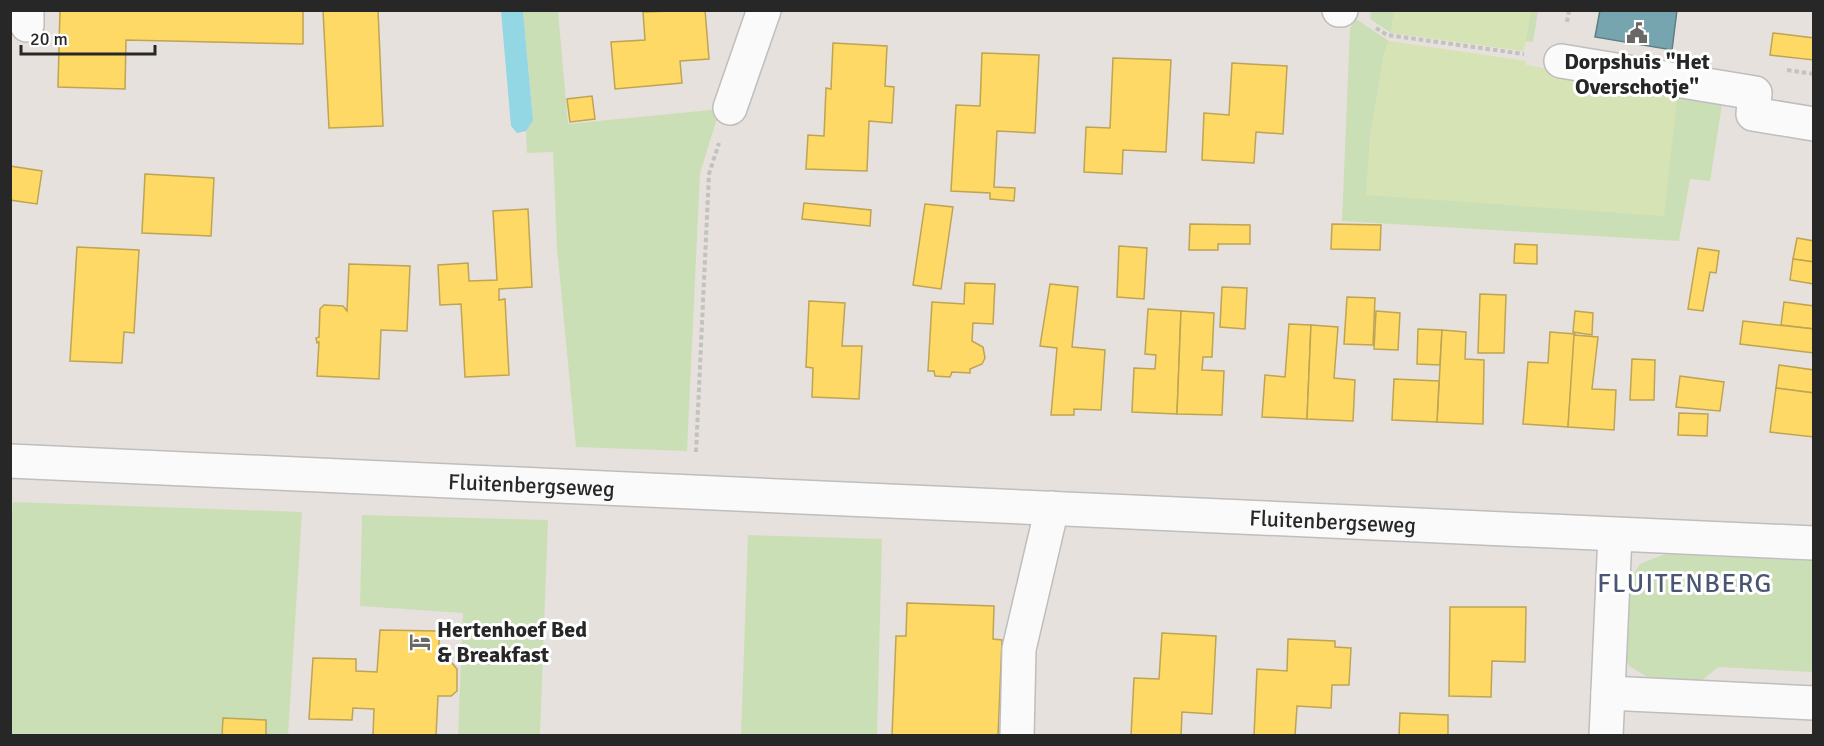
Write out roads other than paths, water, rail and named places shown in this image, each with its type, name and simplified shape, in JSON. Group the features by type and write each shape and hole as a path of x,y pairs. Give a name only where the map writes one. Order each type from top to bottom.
{"street":[{"path":"730,108 764,10"},
{"path":"1561,60 1755,93 1753,114 1814,124"},
{"name":"Fluitenbergseweg","path":"10,461 1814,543"},
{"path":"1017,735 1019,649 1052,508"},
{"path":"1606,735 1615,535"},
{"path":"1608,693 1814,703"}],"water":[{"path":"501,11 523,11 533,121 526,131 517,133 511,126"}],"place":[{"name":"Dorpshuis \"Het Overschotje\"","path":"1637,33"},
{"name":"Hertenhoef Bed & Breakfast","path":"420,642"}],"district":[{"name":"FLUITENBERG","path":"1685,583"}]}
